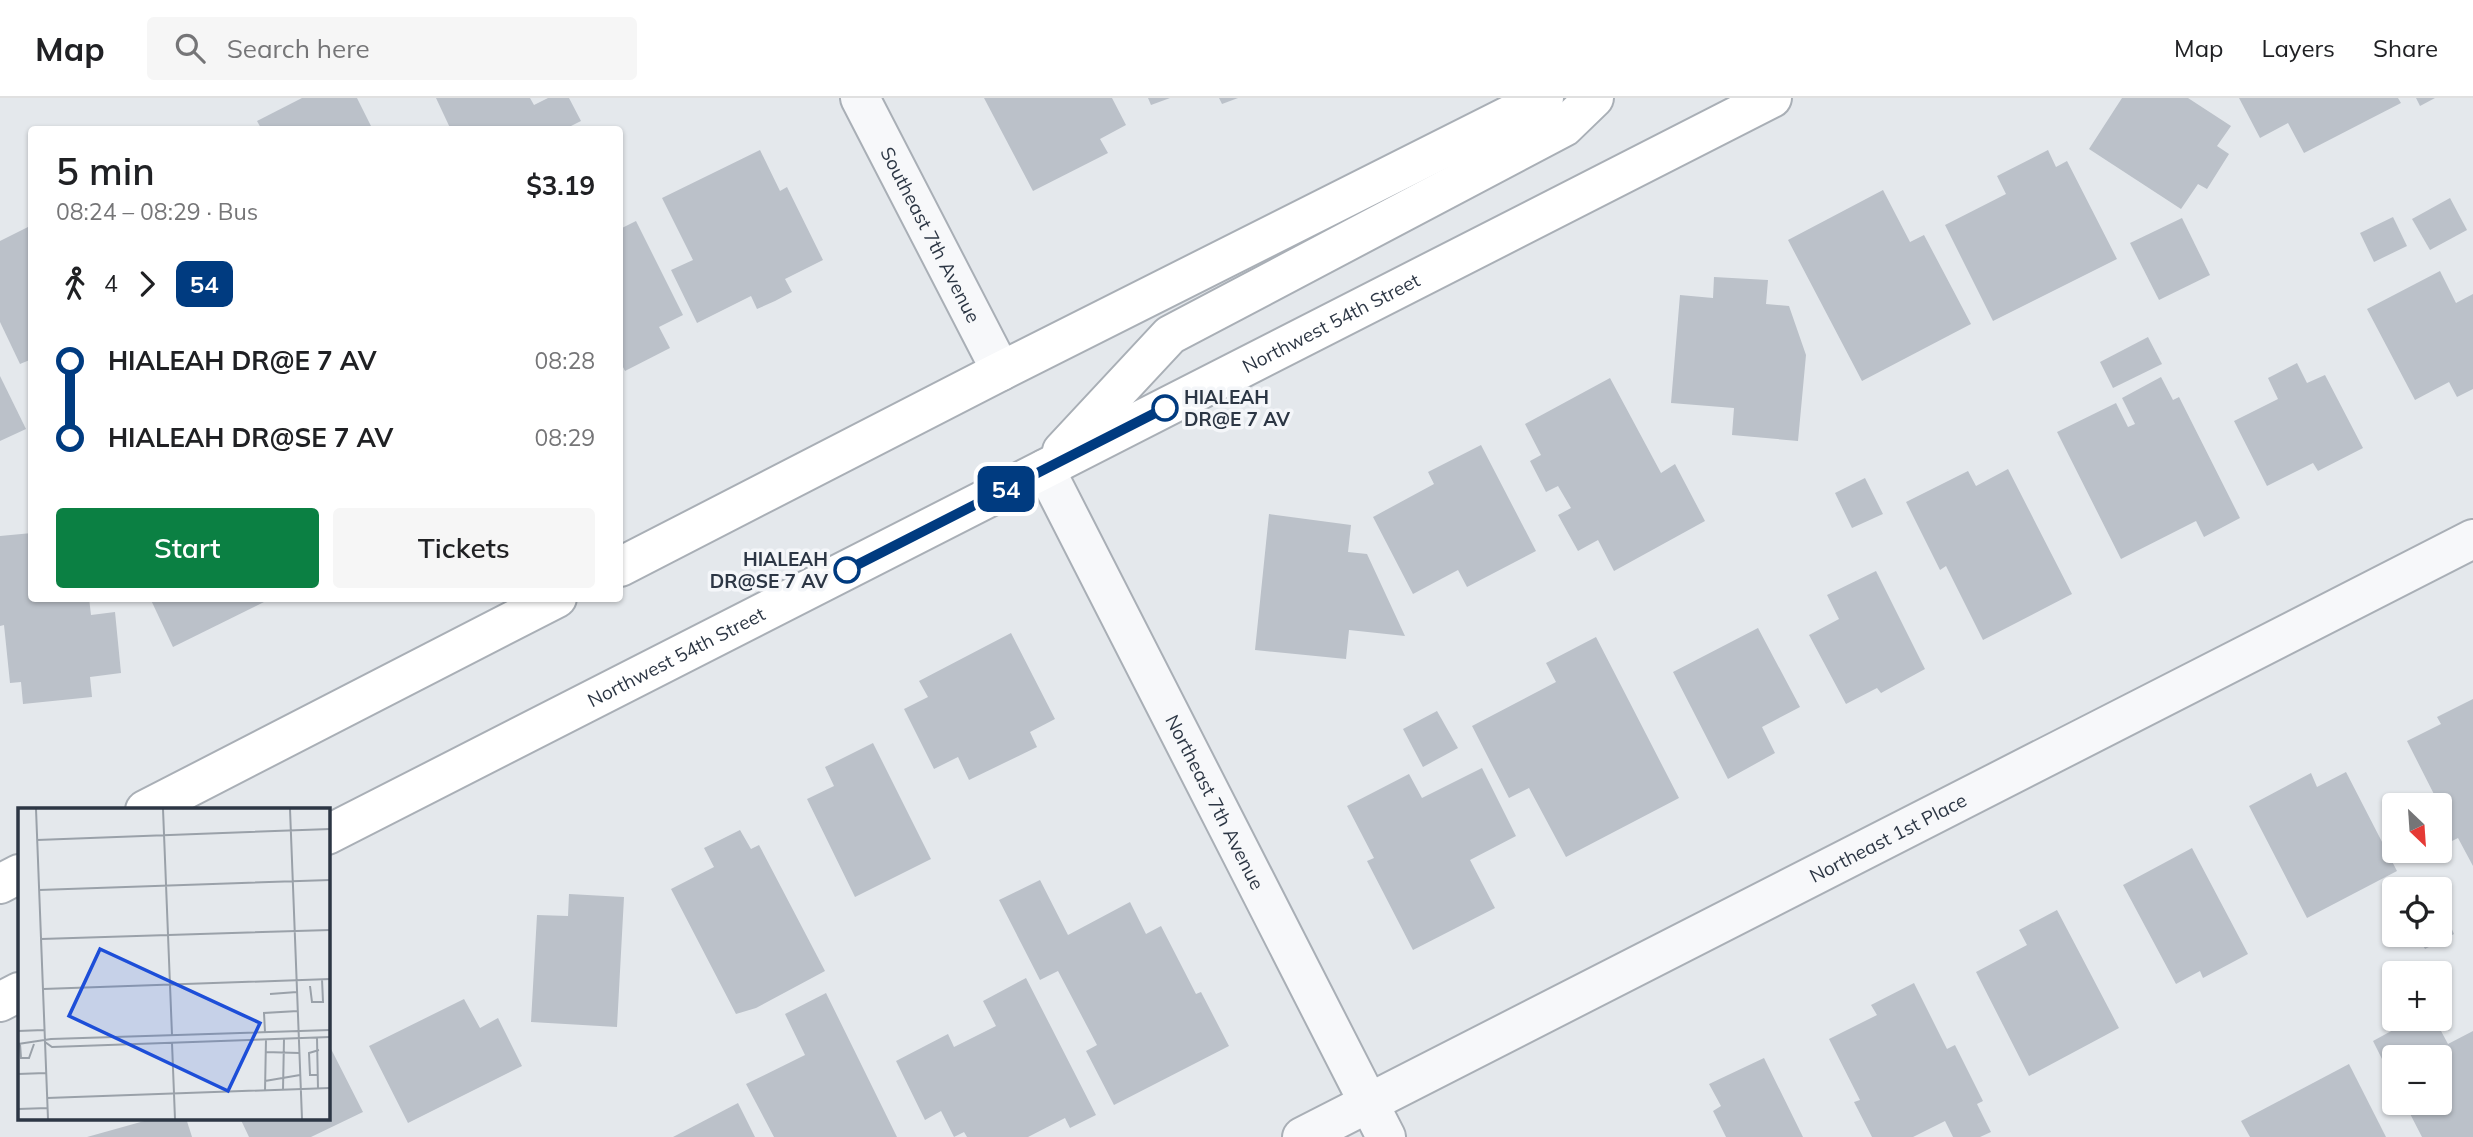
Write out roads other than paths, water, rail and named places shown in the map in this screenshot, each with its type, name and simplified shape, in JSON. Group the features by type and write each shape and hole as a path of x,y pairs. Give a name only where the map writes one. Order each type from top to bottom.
{"main road":[{"path":"623,564 1544,98"},
{"path":"1045,469 1170,335 1564,127 1594,98"},
{"name":"Northwest 54th Street","path":"329,834 1772,98"},
{"path":"149,808 549,602"},
{"path":"0,884 18,875"},
{"path":"0,1002 18,993"}],"street":[{"name":"Southeast 7th Avenue","path":"860,98 1001,371"},
{"name":"Northeast 7th Avenue","path":"1045,469 1385,1137"},
{"name":"Northeast 1st Place","path":"1302,1137 2473,539"}],"place":[{"name":"HIALEAH DR@E 7 AV","path":"1165,408"},
{"name":"HIALEAH DR@SE 7 AV","path":"847,570"}]}
